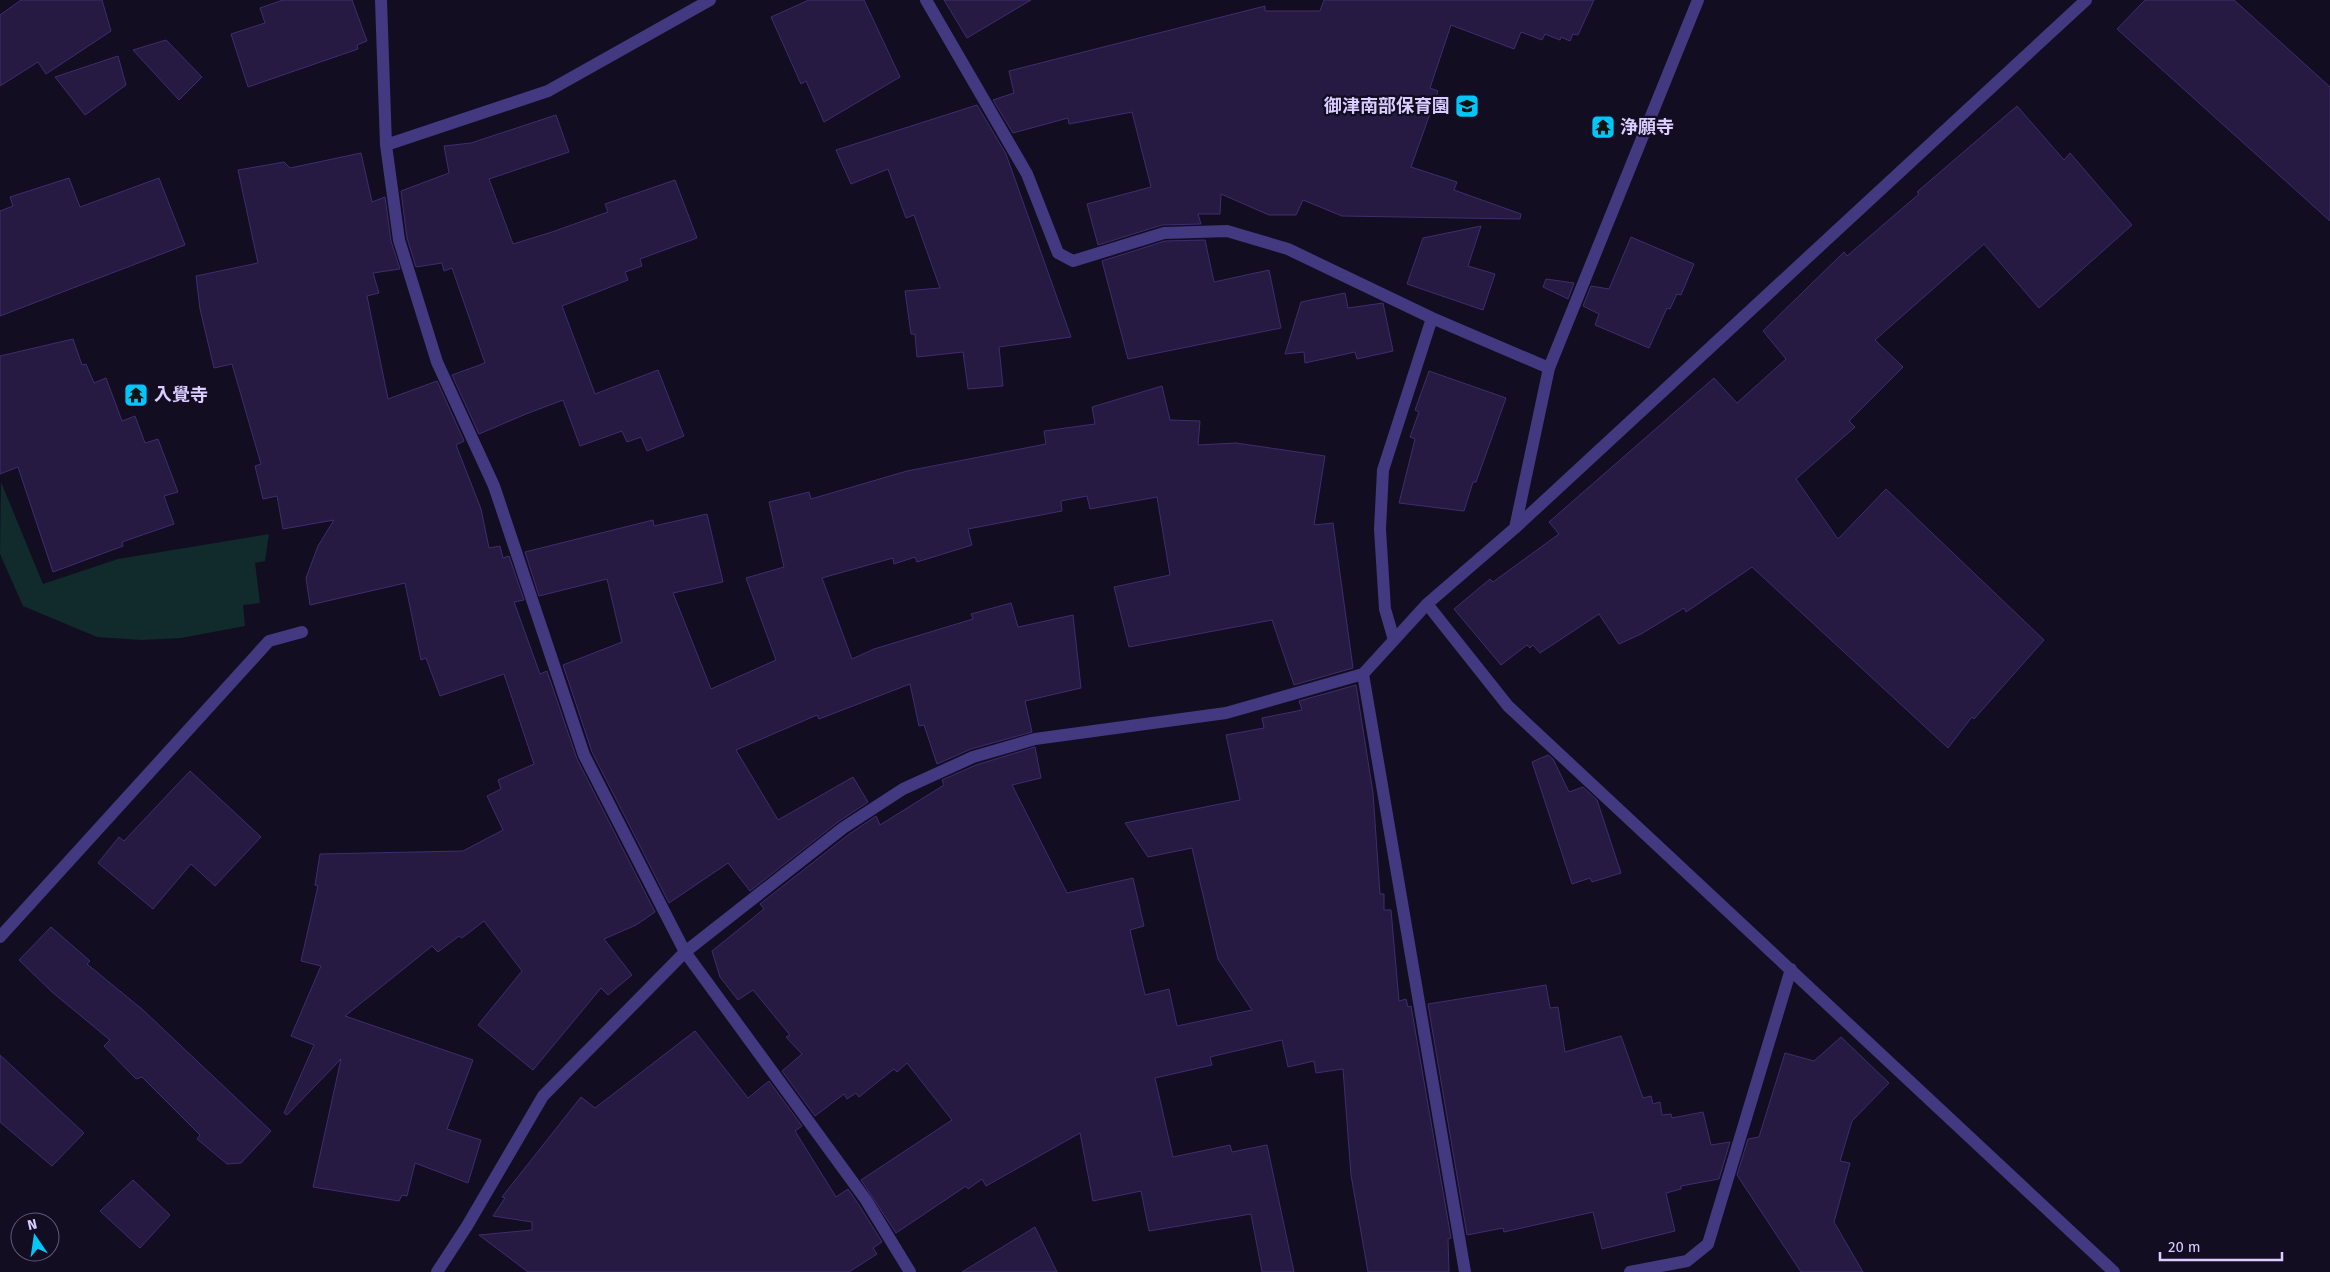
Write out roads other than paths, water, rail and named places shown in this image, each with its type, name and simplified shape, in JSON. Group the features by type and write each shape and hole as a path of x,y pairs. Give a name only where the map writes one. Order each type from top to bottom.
{"street":[{"path":"381,0 386,145 399,240 437,362 494,486 584,755 684,952 866,1200 910,1272"},
{"path":"386,145 548,91 710,0"},
{"path":"926,0 1027,174 1058,253 1073,262 1164,233 1227,231 1288,249 1432,318 1549,368"},
{"path":"1515,528 1549,368 1698,0"},
{"path":"437,1272 467,1226 543,1096 684,952 843,828 903,789 973,757 1035,739 1226,713 1364,674 1427,604 1515,528 2086,0"},
{"path":"1394,640 1385,609 1383,579 1380,529 1383,470 1432,318"},
{"path":"1427,604 1508,706 2114,1272"},
{"path":"0,937 269,641 302,632"},
{"path":"1364,674 1465,1272"},
{"path":"1630,1272 1687,1261 1708,1244 1791,969"}],"place":[{"name":"御津南部保育園","path":"1467,106"},
{"name":"浄願寺","path":"1603,127"},
{"name":"入覺寺","path":"136,395"}]}
